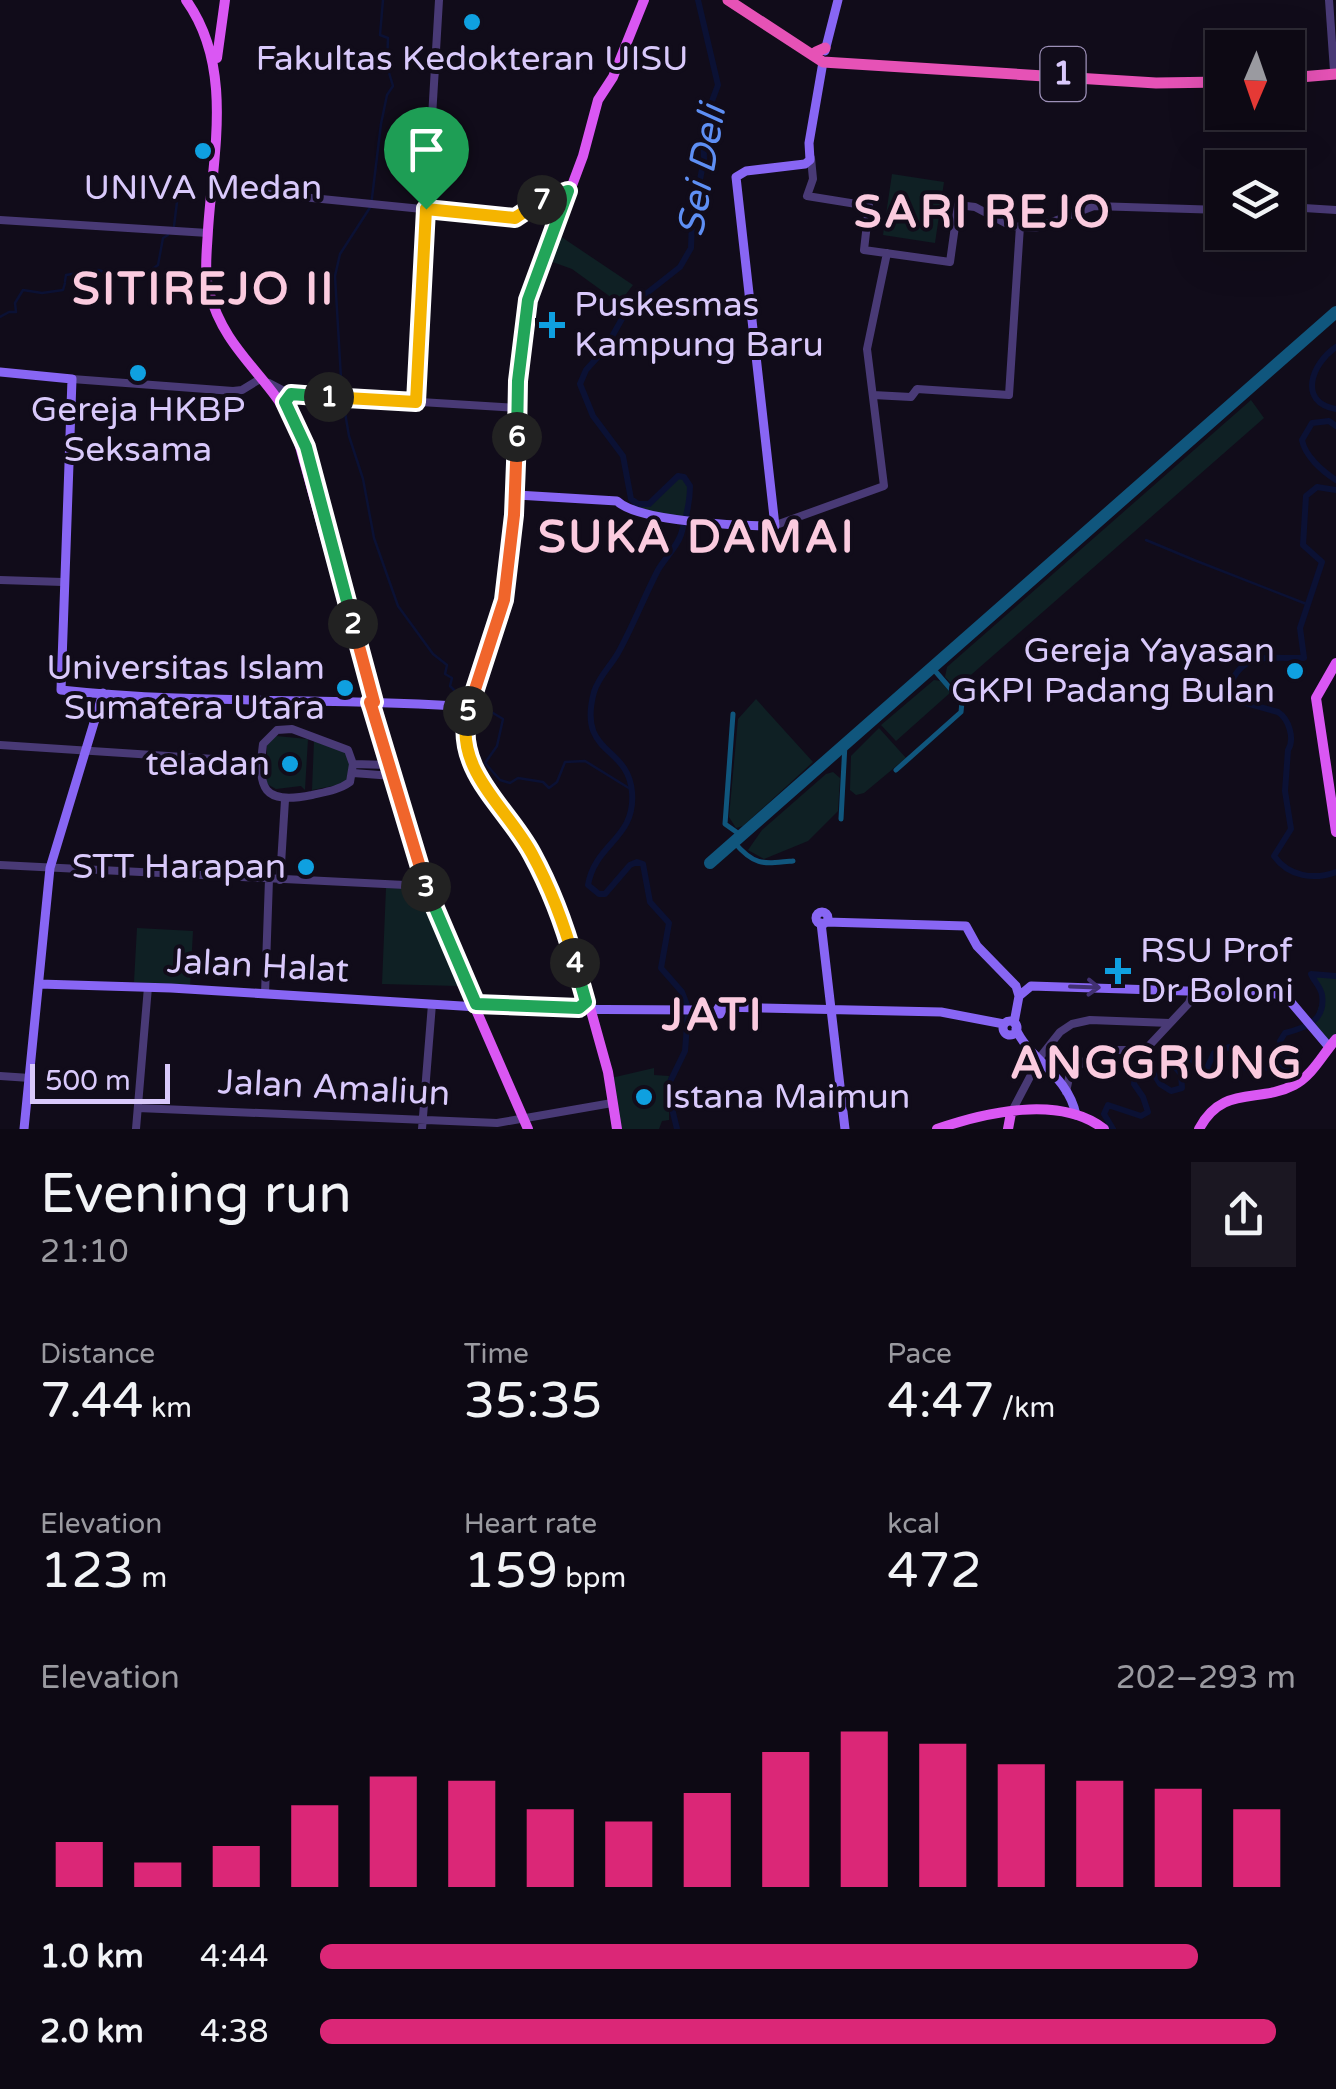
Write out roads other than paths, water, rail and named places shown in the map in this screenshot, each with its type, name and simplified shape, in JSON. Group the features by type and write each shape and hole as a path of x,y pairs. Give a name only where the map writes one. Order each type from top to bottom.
{"highway":[{"name":"1","path":"739,4 823,58 1033,74 1205,80"},
{"path":"1305,75 1335,72"}],"main road":[{"path":"188,0 217,44"},
{"path":"188,0 216,60 220,84 211,291"},
{"path":"216,60 225,0"},
{"path":"510,553 528,300 598,100 613,77 642,0"},
{"path":"517,495 617,501 629,510 701,522 776,525 736,179 746,171 810,163 809,143 823,58 838,0"},
{"path":"213,188 206,269 211,291 228,336 283,404 300,443 424,886 527,1124"},
{"path":"0,372 72,379 60,690 256,702 472,703"},
{"path":"264,381 288,398 306,447 372,702"},
{"path":"519,408 517,495 504,608 472,703 468,736 473,765 533,850 571,948 600,1048 616,1129"},
{"path":"1336,666 1316,698 1336,824"},
{"path":"26,1129 28,1077 52,867 103,693"},
{"path":"1324,748 1336,832"},
{"path":"846,1129 824,921 966,926 977,946 1014,984 1019,996"},
{"name":"Jalan Halat","path":"40,982 478,1007"},
{"name":"Jalan Halat","path":"40,982 478,1007"},
{"path":"1014,984 1280,994 1310,1026 1334,1043 1315,1067 1290,1087 1218,1105 1199,1129"},
{"path":"1010,1028 1019,996 1031,986"},
{"path":"478,1007 832,1009 947,1014 1010,1028 1036,1054 1072,1113"},
{"path":"1008,1129 1011,1113"},
{"path":"936,1129 1011,1113 1072,1113 1102,1129"}],"street":[{"path":"416,402 439,0"},
{"path":"1330,0 1335,72"},
{"path":"810,163 813,182 807,196 868,206 864,249 950,262 958,205 976,207 999,221 1039,227 1098,205 1205,209"},
{"path":"213,188 517,218 542,200 569,191"},
{"path":"1305,208 1336,210"},
{"path":"0,220 208,234"},
{"path":"873,394 911,398 917,388 1009,395 1020,226"},
{"path":"776,525 884,486 866,348 886,252"},
{"path":"72,379 233,392 264,381"},
{"path":"288,398 343,397 519,408"},
{"path":"0,580 64,582"},
{"path":"284,729 344,747 352,754 353,768 350,782 340,788 285,800 265,790 261,762 266,738 284,729"},
{"path":"0,745 261,762"},
{"path":"353,768 391,770"},
{"path":"280,880 285,800"},
{"path":"0,865 424,886"},
{"path":"265,992 269,880"},
{"path":"136,1129 148,987"},
{"path":"1072,1113 1070,1073 1095,1052 1145,1050 1186,1005 1191,991"},
{"path":"422,1124 432,1004"},
{"path":"1011,1113 1036,1054 1070,1026 1086,1020 1170,1023"},
{"path":"0,1076 28,1077"},
{"name":"Jalan Amaliun","path":"138,1108 422,1124 527,1124 611,1103"}],"waterway":[{"path":"383,0 380,35 388,38 387,66 393,86 387,95 381,124 371,206 340,254 335,276 342,395 374,538 398,606 433,654 447,665 445,674 452,678 450,686 454,690"},
{"name":"Sei Deli","path":"687,1005 682,992 661,968 669,923 650,902 643,864 630,865 605,894 588,885 598,859 622,831 632,808 629,777 592,728 594,692 680,536 690,486 684,477 678,476 649,504 631,499 623,456 593,416 580,384 628,308 680,267 691,248 704,159 703,125 718,85 698,0"},
{"path":"174,226 177,202"},
{"path":"140,272 158,265 163,238 168,235"},
{"path":"79,273 98,270 128,279 138,272"},
{"path":"65,281 66,275 78,273"},
{"path":"0,317 16,312 15,303 23,290 63,290 65,283"},
{"path":"1336,347 1320,362 1312,381 1316,399 1336,409"},
{"path":"1336,426 1329,421 1312,423 1302,440 1315,463 1336,480"},
{"path":"1336,490 1317,487 1306,496 1303,545 1322,562 1300,628 1304,658 1267,658 1247,663 1226,694 1228,698 1278,712 1290,730 1285,791 1291,829 1274,856 1302,875 1336,872"},
{"path":"1146,540 1194,560"},
{"path":"1194,560 1309,605"},
{"path":"458,692 466,698"},
{"path":"478,704 503,719 497,746 485,763 500,780 543,782 549,788 557,782 565,762 585,761 632,790"},
{"path":"1113,1129 1104,1114 1108,1105 1141,1116 1148,1112 1134,1084 1135,1075 1154,1074 1171,1091 1182,1088 1181,1074 1167,1057 1176,1045 1199,1066 1207,1068 1214,1053 1229,1047 1246,1068 1292,1067 1292,1058 1280,1041 1285,1033 1312,1022 1321,1011 1321,992 1311,974 1336,976"},
{"name":"Sei Deli","path":"677,1129 667,1088 685,1051 688,1012"}],"place":[{"name":"Fakultas Kedokteran UISU","path":"472,22"},
{"name":"UNIVA Medan","path":"203,151"},
{"name":"Puskesmas Kampung Baru","path":"552,325"},
{"name":"Gereja HKBP Seksama","path":"138,373"},
{"name":"Gereja Yayasan GKPI Padang Bulan","path":"1295,671"},
{"name":"Universitas Islam Sumatera Utara","path":"345,688"},
{"name":"teladan","path":"290,764"},
{"name":"STT Harapan","path":"306,867"},
{"name":"RSU Prof Dr Boloni","path":"1118,971"},
{"name":"Istana Maimun","path":"644,1097"}],"district":[{"name":"SARI REJO","path":"983,213"},
{"name":"SITIREJO II","path":"204,290"},
{"name":"SUKA DAMAI","path":"697,538"},
{"name":"JATI","path":"713,1016"},
{"name":"ANGGRUNG","path":"1157,1064"}]}
